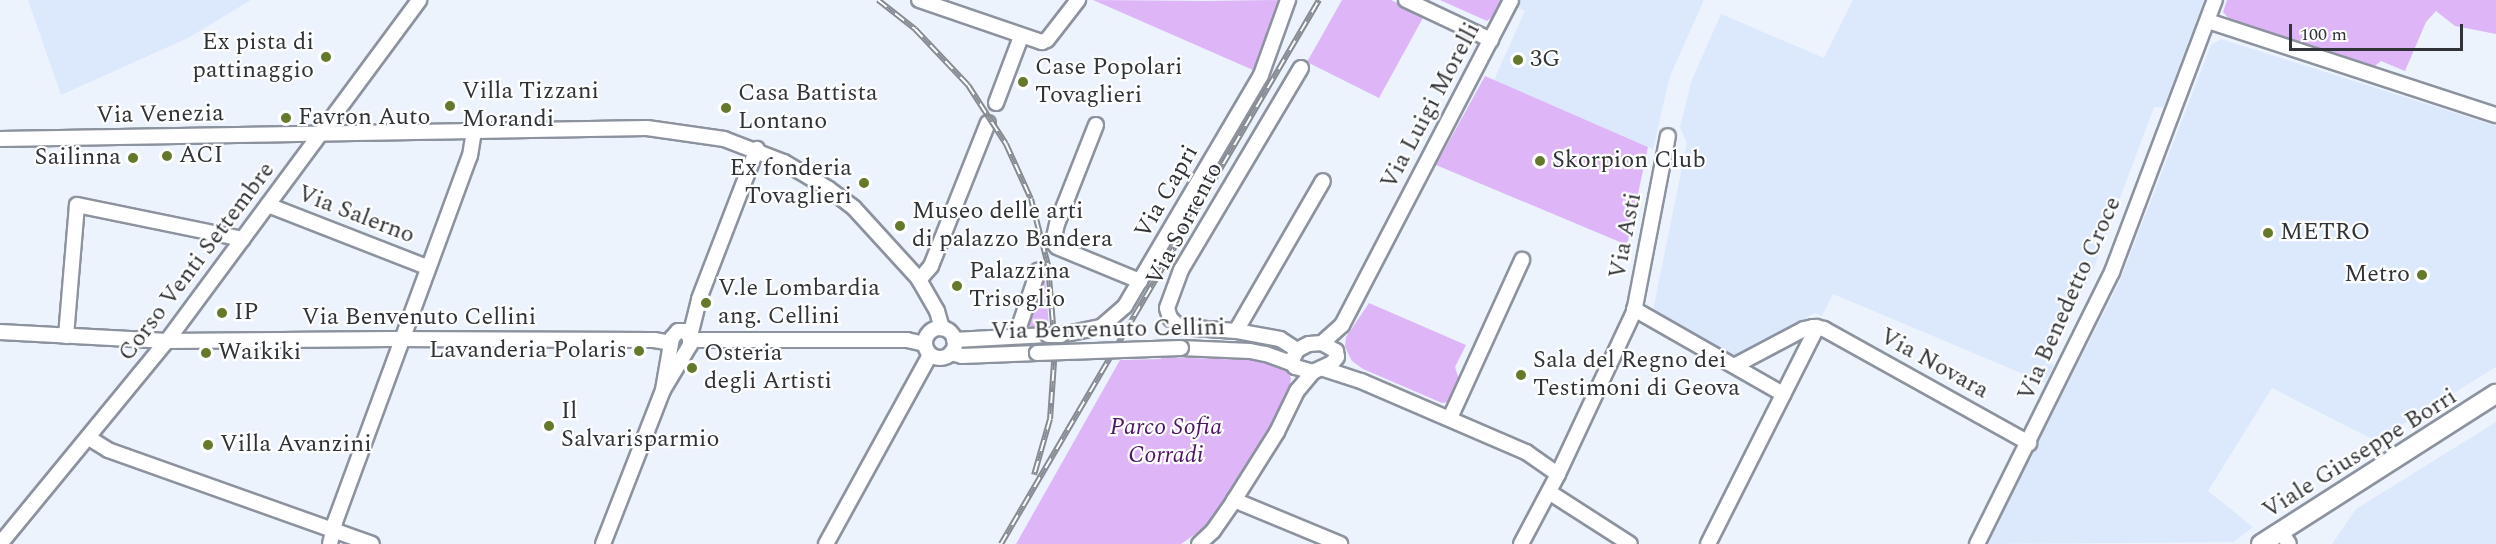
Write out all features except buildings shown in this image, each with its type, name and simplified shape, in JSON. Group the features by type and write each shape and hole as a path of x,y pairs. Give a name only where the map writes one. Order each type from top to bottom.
{"main road":[{"name":"Viale Giuseppe Borri","path":"2261,544 2285,538 2492,400"}],"street":[{"name":"Corso Venti Settembre","path":"0,543 167,341 419,0"},
{"path":"919,0 1022,37 1045,42 1078,0"},
{"name":"Via Capri","path":"952,346 1016,336 1089,331 1108,323 1125,306 1261,75 1288,0"},
{"path":"1406,0 1491,40"},
{"name":"Via Luigi Morelli","path":"1342,325 1511,0"},
{"name":"Via Benedetto Croce","path":"1977,544 2111,276 2216,0"},
{"path":"2208,21 2496,115"},
{"path":"996,103 1022,37"},
{"name":"Via Sorrento","path":"1296,359 1282,340 1236,331 1179,327 1170,318 1167,304 1181,270 1301,68"},
{"path":"919,280 931,266 988,123"},
{"path":"1096,125 1056,224 1053,242 1057,247 1140,281"},
{"name":"Via Venezia","path":"0,140 653,128 724,139 757,149 799,170 841,197 887,242 919,280 937,311 942,328"},
{"path":"330,544 401,339 470,156 474,131"},
{"name":"Via Asti","path":"1521,544 1558,474 1634,309 1668,136"},
{"path":"603,544 757,149"},
{"path":"1236,331 1323,181"},
{"path":"66,336 77,205 243,239"},
{"name":"Via Salerno","path":"268,205 427,267"},
{"path":"1450,418 1522,260"},
{"path":"1016,336 1038,271"},
{"path":"1634,309 1736,365 1782,394"},
{"path":"1297,392 1296,359 1309,344 1322,343 1342,325"},
{"path":"1199,544 1213,531 1234,500 1277,432 1297,392 1336,354 1342,325"},
{"path":"1736,365 1801,331 1817,327"},
{"path":"1708,544 1817,327"},
{"name":"Via Novara","path":"1817,327 1831,332 2029,443"},
{"path":"826,544 928,350 929,332 942,328 949,331 952,346 939,358 928,350"},
{"name":"Via Benvenuto Cellini","path":"0,332 167,341 907,340 928,350"},
{"path":"1322,343 1336,354 1361,381"},
{"name":"Via Benvenuto Cellini","path":"952,346 962,356 1181,348 1235,350 1296,359"},
{"path":"1296,359 1318,370 1361,381 1450,418 1526,452 1558,474"},
{"path":"89,438 108,450 372,544"},
{"path":"1549,492 1630,544"},
{"path":"1234,500 1340,544"}],"shaded area":[{"path":"28,0 251,0 188,38 61,95"},
{"path":"1521,0 1704,0 1670,76 1653,149 1494,80 1525,11 1516,7"},
{"path":"1853,0 2204,0 2164,107 2154,107 2093,270 2047,360 2054,365 2045,383 1833,294 1822,316 1815,313 1734,356 1653,310 1687,143 1680,128 1691,82 1721,14 1824,58"},
{"path":"2221,39 2496,126 2496,367 2376,441 2272,388 2208,491 2253,527 2234,542 1986,544 2119,283 2211,45"},
{"path":"2496,422 2496,544 2332,544 2356,509"}],"green space":[{"path":"1093,0 1206,1 1280,0 1253,70"},
{"path":"1342,0 1391,0 1424,16 1379,98 1307,62"},
{"path":"1440,0 1504,0 1497,13 1487,21"},
{"path":"2227,0 2496,0 2496,34 2455,26 2436,11 2426,22 2405,71 2381,61 2375,66 2231,21 2223,12"},
{"name":"Skorpion Club","path":"1485,76 1648,147 1627,245 1436,165"},
{"path":"1045,277 1049,327 1031,328 1027,322 1042,278"},
{"path":"1369,303 1466,345 1455,367 1459,379 1448,402 1442,403 1363,369 1352,361 1345,347 1346,337"},
{"name":"Parco Sofia Corradi","path":"1161,357 1250,360 1284,367 1291,378 1290,385 1268,431 1211,519 1201,530 1181,544 1016,544 1120,360 1161,359"}],"railway":[{"path":"878,0 915,29 968,85 1006,144 1031,199 1048,265 1055,348 1050,419 1034,475"},
{"path":"1001,544 1319,0"}],"place":[{"name":"Ex pista di pattinaggio","path":"326,57"},
{"name":"3G","path":"1518,60"},
{"name":"Case Popolari Tovaglieri","path":"1023,82"},
{"name":"Villa Tizzani Morandi","path":"450,106"},
{"name":"Casa Battista Lontano","path":"726,108"},
{"name":"Favron Auto","path":"286,118"},
{"name":"ACI","path":"167,156"},
{"name":"Sailinna","path":"133,158"},
{"name":"Skorpion Club","path":"1540,161"},
{"name":"Ex fonderia Tovaglieri","path":"864,183"},
{"name":"Museo delle arti di palazzo Bandera","path":"900,226"},
{"name":"METRO","path":"2268,233"},
{"name":"Metro","path":"2422,275"},
{"name":"Palazzina Trisoglio","path":"957,286"},
{"name":"V.le Lombardia ang. Cellini","path":"706,303"},
{"name":"IP","path":"222,313"},
{"name":"Lavanderia Polaris","path":"639,351"},
{"name":"Waikiki","path":"206,353"},
{"name":"Osteria degli Artisti","path":"692,368"},
{"name":"Sala del Regno dei Testimoni di Geova","path":"1521,375"},
{"name":"Il Salvarisparmio","path":"549,426"},
{"name":"Villa Avanzini","path":"208,445"}]}
